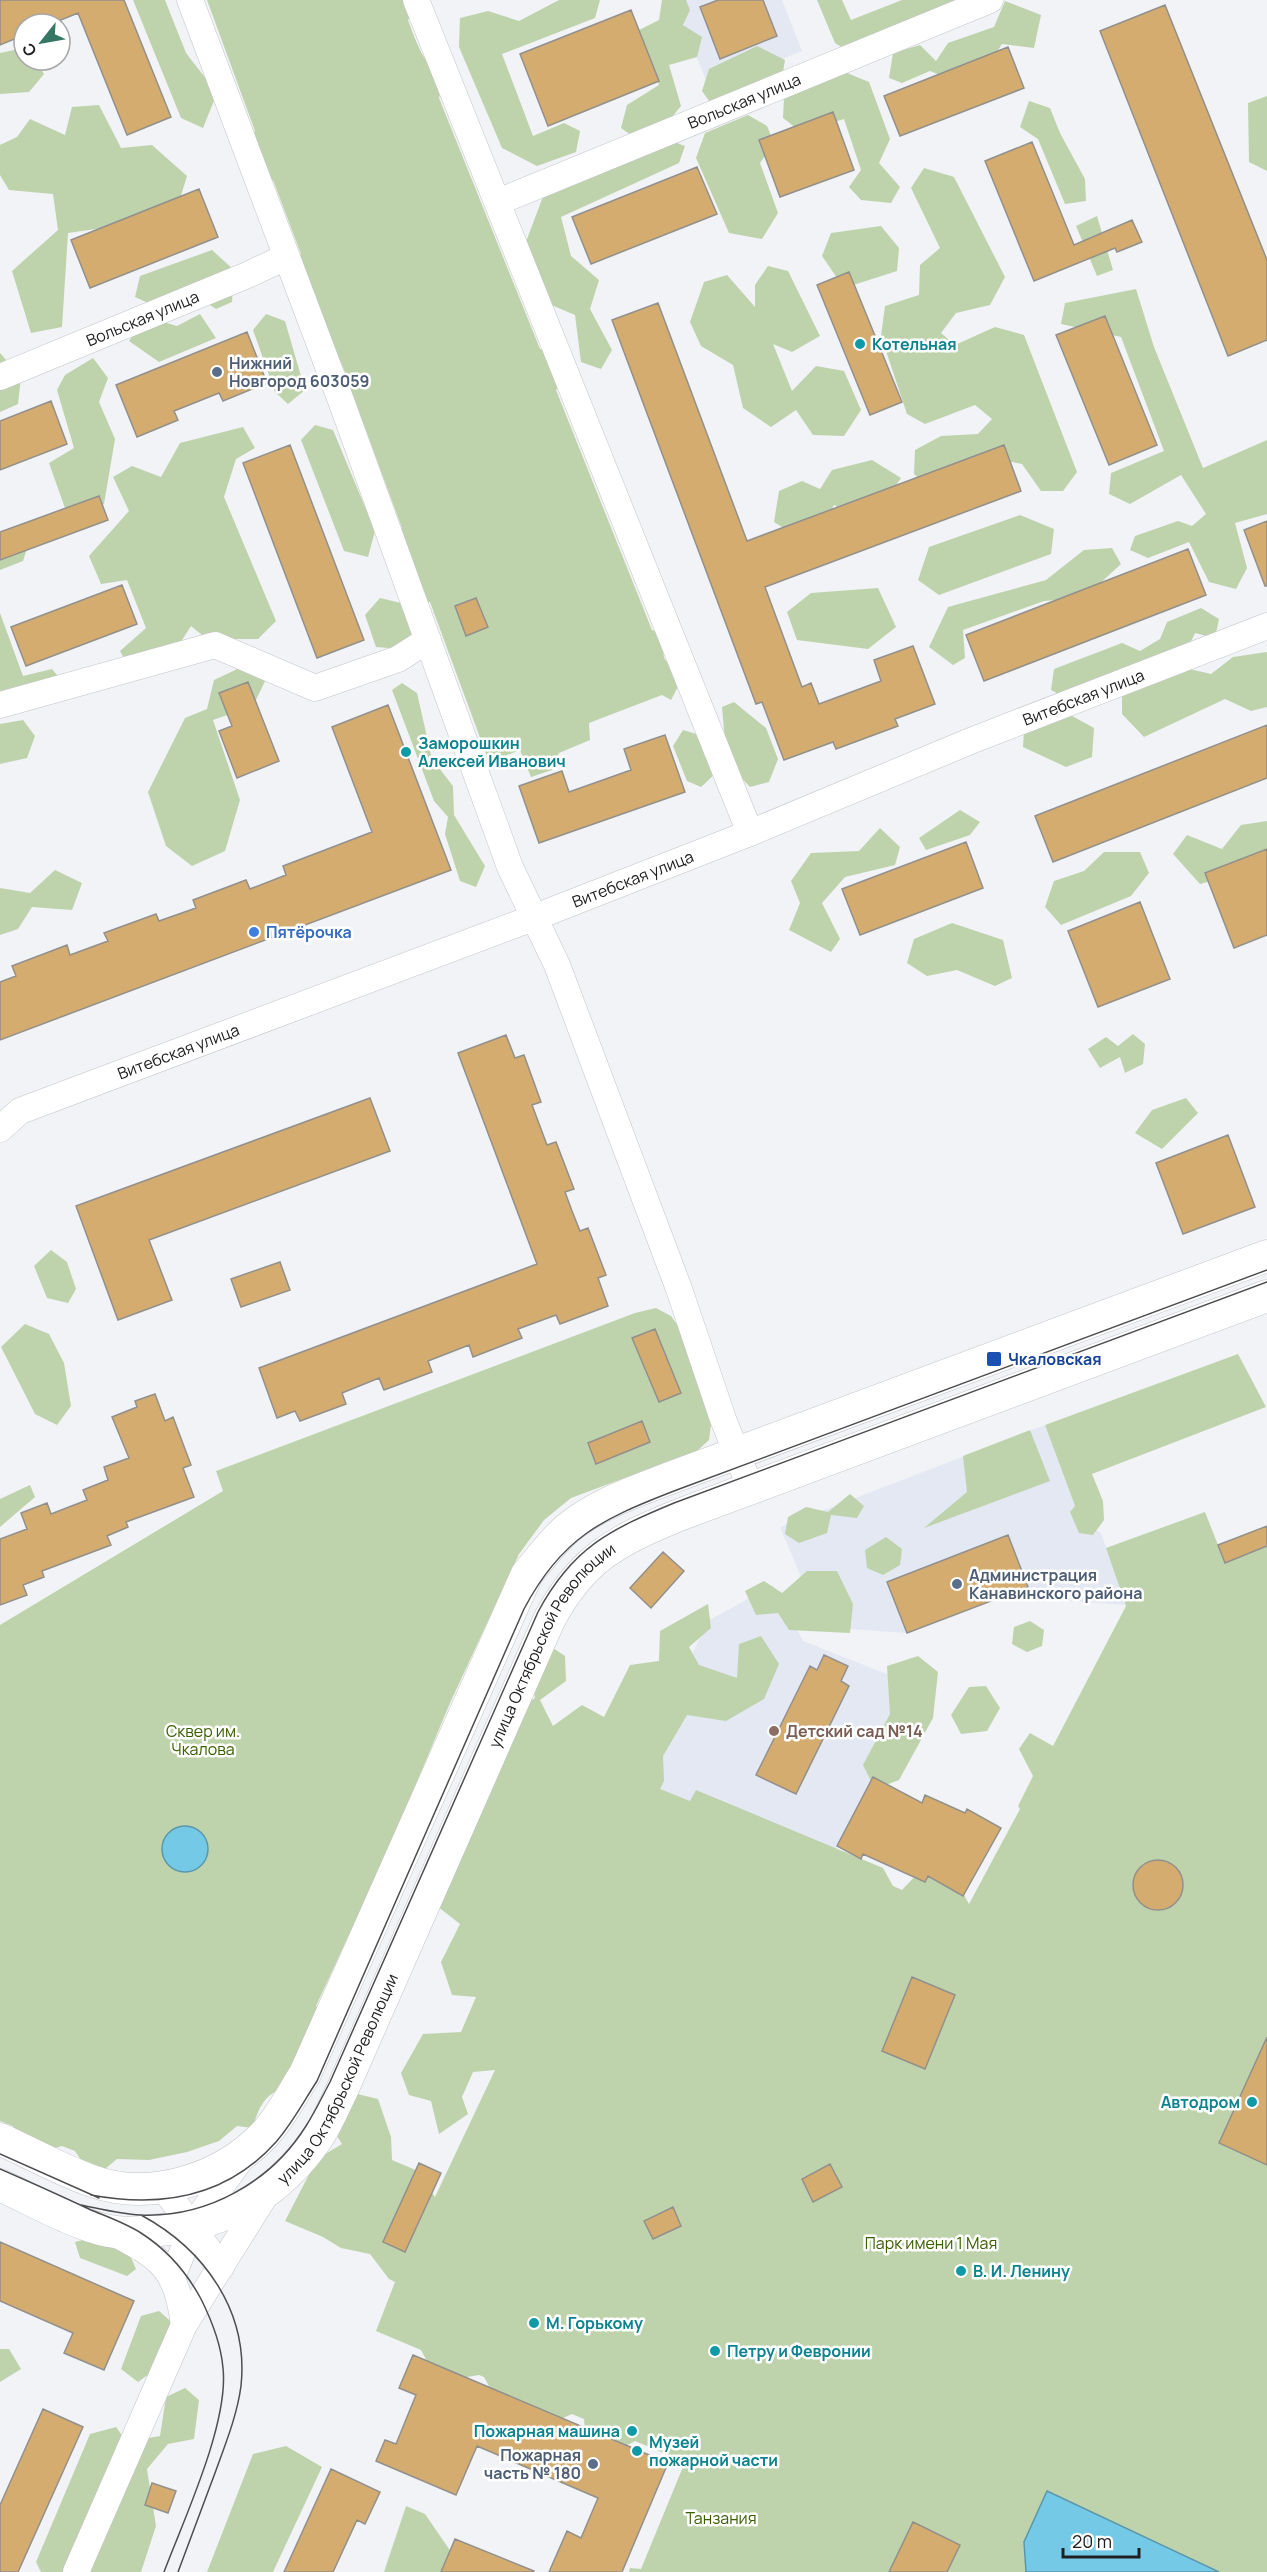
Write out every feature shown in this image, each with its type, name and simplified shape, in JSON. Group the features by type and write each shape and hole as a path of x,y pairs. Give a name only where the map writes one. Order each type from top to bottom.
{"main road":[{"name":"улица Октябрьской Революции","path":"0,2139 93,2181 122,2187 163,2187 205,2176 247,2151 266,2133 305,2074 527,1574 566,1530 586,1516 616,1499 1267,1256"},
{"path":"1219,1274 1231,1310"},
{"name":"улица Октябрьской Революции","path":"0,2185 109,2231 140,2232 193,2225 233,2213 268,2191 296,2165 318,2135 344,2088 549,1620 562,1596 592,1560 617,1544 679,1515 1267,1296"},
{"path":"1155,1298 1168,1333"}],"street":[{"path":"190,0 510,867 561,975 751,1489"},
{"path":"416,0 750,833"},
{"name":"Вольская улица","path":"498,202 990,0"},
{"name":"Вольская улица","path":"0,377 286,257"},
{"name":"Витебская улица","path":"0,1129 20,1111 533,918 750,833 973,740 1267,626"},
{"path":"0,705 215,645 315,688 398,658 428,640"},
{"path":"172,2278 193,2225 247,2151"},
{"path":"163,2187 193,2225 221,2267"},
{"path":"76,2572 184,2325 268,2191"},
{"path":"109,2231 146,2250 164,2264 180,2296 184,2325"}],"shaded area":[{"path":"674,0 782,0 802,51 709,88"},
{"path":"1045,1425 1080,1520 1101,1533 1126,1605 1060,1600 1028,1587 907,1633 822,1627 780,1527"},
{"name":"Детский сад №14","path":"773,1585 803,1641 912,1684 873,1777 830,1860 633,1778 708,1621"}],"green space":[{"path":"133,0 165,0 186,53 217,93 203,128 181,118"},
{"path":"207,0 405,0 411,15 408,20 421,52 438,79 439,98 540,349 553,352 562,385 556,390 652,630 661,633 664,658 681,681 671,700 662,695 589,723 590,740 559,753 552,770 531,777 520,750 489,762 430,602 411,602 399,534 402,528 354,398 346,388 345,372 326,324 317,312 316,295 311,287 296,277 296,258 301,254 273,180 267,180 250,139 255,131"},
{"path":"559,0 600,0 595,18 502,54 533,136 564,123 580,131 576,152 537,166 502,148 459,47 460,18 488,11 519,21"},
{"path":"662,0 686,0 690,10 683,25 702,37 697,57 669,65 681,106 662,129 638,140 621,128 627,105 659,85 639,30 659,20"},
{"path":"817,0 842,0 851,20 902,0 985,0 858,58 835,43"},
{"path":"1005,1 1041,15 1034,48 1002,44 985,71 955,81 930,71 902,83 889,78 893,53 920,45 936,61 948,43 994,27"},
{"path":"757,46 785,60 780,90 719,115 702,91 709,69"},
{"path":"12,50 12,72 43,72 44,74 29,92 0,94 0,53"},
{"path":"842,71 869,82 890,139 879,163 900,187 891,203 861,200 849,187 861,170 844,119 801,132 783,118 784,98"},
{"path":"1267,96 1267,171 1249,162 1248,103"},
{"path":"1029,101 1050,108 1060,133 1085,179 1086,201 1065,204 1038,139 1020,127"},
{"path":"99,105 121,148 152,145 187,176 174,218 68,233 62,327 31,333 12,271 58,230 53,194 9,190 0,175 0,145 17,137 30,119 65,135 72,107"},
{"path":"748,115 767,126 774,143 760,163 778,213 762,239 729,233 696,158 705,133"},
{"path":"669,140 685,146 679,163 561,217 571,256 599,280 590,309 612,350 601,369 581,362 575,315 549,304 524,247 544,194"},
{"path":"924,168 954,177 1005,277 990,305 956,313 941,333 955,345 995,327 1024,335 1077,472 1063,491 1041,491 1022,464 977,455 963,475 926,485 914,474 915,450 941,436 978,434 992,419 975,405 925,424 907,414 881,336 885,306 919,295 920,265 940,248 911,188"},
{"path":"1097,216 1113,270 1097,276 1076,226"},
{"path":"881,226 899,248 897,271 844,288 822,256 831,233"},
{"path":"212,250 234,270 232,302 216,309 187,290 155,306 135,297 140,276"},
{"path":"768,266 788,271 820,336 792,352 773,344 792,391 816,366 844,371 861,410 844,436 813,435 796,410 771,427 743,408 733,365 701,346 690,322 704,282 727,275 755,307 755,285"},
{"path":"1136,289 1154,347 1203,468 1267,440 1267,514 1235,523 1247,568 1236,589 1209,582 1189,542 1148,558 1130,550 1135,536 1178,521 1192,526 1206,514 1181,475 1130,504 1109,494 1111,473 1164,451 1121,337 1061,324 1065,303"},
{"path":"200,314 216,338 159,362 129,341 145,317 177,326"},
{"path":"266,314 285,321 305,390 288,404 275,392 253,330"},
{"path":"0,353 21,377 18,404 0,412"},
{"path":"93,358 108,378 99,402 115,439 104,504 66,511 49,463 74,448 57,390 65,375"},
{"path":"315,425 333,430 375,531 368,557 344,551 301,440"},
{"path":"243,427 255,448 236,459 224,497 276,621 258,639 207,639 191,626 177,648 128,665 120,651 146,628 127,580 101,584 89,556 129,511 113,477 132,466 161,477 180,443"},
{"path":"872,460 901,478 883,504 851,514 834,505 824,525 796,536 774,522 779,491 802,481 820,489 832,470"},
{"path":"1020,515 1054,529 1051,554 939,595 918,580 929,547"},
{"path":"0,534 30,539 23,561 0,570"},
{"path":"1112,548 1121,564 1084,598 1044,601 963,630 965,658 953,665 929,647 948,607 1046,580 1084,550"},
{"path":"878,588 896,627 868,649 797,640 787,612 811,593"},
{"path":"380,598 401,603 413,631 401,649 376,647 365,615"},
{"path":"1201,608 1219,619 1215,638 1195,633 1187,650 1070,700 1051,690 1054,669 1122,643 1140,651 1160,639 1167,622"},
{"path":"0,613 23,676 52,669 63,682 0,694"},
{"path":"1267,652 1267,707 1251,711 1225,699 1144,737 1122,714 1122,688 1181,667 1211,674 1233,657"},
{"path":"248,664 267,677 253,706 213,720 240,800 225,851 192,866 166,846 148,792 185,718 207,709 214,680"},
{"path":"402,683 417,693 432,759 453,786 454,815 485,866 476,887 460,881 445,834 448,817 434,801 392,690"},
{"path":"734,702 766,728 778,759 769,782 750,787 727,763 722,707"},
{"path":"1063,711 1094,728 1092,757 1066,767 1023,747 1024,731"},
{"path":"23,720 35,736 27,758 0,764 0,724"},
{"path":"683,730 703,736 716,773 701,787 687,781 673,746"},
{"path":"960,810 980,822 970,835 926,850 919,838"},
{"path":"1267,821 1267,849 1246,872 1200,884 1173,854 1187,835 1222,849 1241,825"},
{"path":"880,828 900,847 895,865 845,877 822,903 840,939 831,952 789,930 800,903 791,881 811,853 859,851"},
{"path":"1104,852 1140,852 1149,873 1131,896 1061,925 1045,907 1054,881 1084,871"},
{"path":"55,870 82,883 72,910 32,907 18,929 0,935 0,888 30,893"},
{"path":"952,923 1003,940 1012,978 995,986 957,970 927,976 907,963 914,939"},
{"path":"1133,1034 1145,1044 1143,1064 1125,1073 1120,1057 1100,1068 1088,1049 1106,1037 1118,1046"},
{"path":"1186,1098 1198,1113 1162,1149 1135,1133 1152,1110"},
{"path":"51,1250 67,1262 76,1289 68,1303 47,1298 34,1266"},
{"name":"Сквер им. Чкалова","path":"656,1308 671,1316 681,1330 711,1424 709,1440 697,1451 571,1498 544,1520 519,1554 450,1703 387,1853 316,2006 321,2015 288,2086 264,2101 253,2128 237,2126 219,2141 187,2152 149,2160 117,2159 105,2169 83,2163 75,2151 62,2146 52,2149 15,2132 13,2126 0,2121 0,1625 223,1491 216,1471 635,1313"},
{"path":"25,1324 49,1334 64,1363 71,1406 57,1425 35,1414 1,1347"},
{"path":"1238,1354 1266,1407 1092,1474 1103,1501 1104,1520 1093,1535 1079,1533 1070,1512 1075,1506 1045,1425"},
{"path":"1030,1430 1050,1481 924,1528 967,1492 963,1456"},
{"path":"30,1485 35,1497 0,1527 0,1499"},
{"path":"850,1494 864,1506 857,1518 831,1515 827,1533 799,1543 785,1534 788,1517 806,1507 828,1512"},
{"name":"Парк имени 1 Мая","path":"1205,1512 1218,1545 1267,1526 1267,2572 629,2572 630,2568 641,2569 685,2462 635,2441 605,2457 587,2453 584,2419 572,2414 545,2426 502,2410 484,2377 479,2375 438,2382 421,2350 376,2331 395,2282 389,2279 370,2254 341,2248 323,2237 285,2221 317,2159 342,2144 327,2120 341,2090 378,2099 391,2137 392,2160 418,2171 435,2197 495,2070 473,2072 462,2097 468,2114 439,2134 431,2101 409,2095 401,2073 423,2034 461,2032 476,1997 452,1995 441,1962 460,1924 437,1906 518,1709 535,1698 529,1660 550,1646 565,1656 566,1681 540,1700 553,1726 582,1705 604,1717 630,1665 659,1661 660,1631 708,1604 711,1628 689,1647 699,1665 737,1678 739,1644 761,1636 779,1664 764,1699 726,1721 687,1715 663,1756 664,1781 660,1789 690,1801 696,1790 883,1868 893,1886 902,1890 919,1872 957,1882 969,1904 1020,1809 1018,1806 1033,1776 1019,1749 1030,1733 1053,1746 1126,1606 1106,1548"},
{"path":"886,1537 902,1549 900,1565 883,1575 867,1568 865,1550"},
{"path":"807,1571 837,1571 853,1604 850,1633 789,1630 778,1613 756,1615 745,1591 764,1581 782,1593"},
{"path":"1030,1621 1044,1630 1042,1646 1027,1652 1012,1644 1014,1627"},
{"path":"918,1656 938,1672 933,1718 899,1780 875,1789 863,1765 890,1714 887,1666"},
{"path":"986,1686 1000,1708 987,1731 961,1734 951,1715 969,1687"},
{"path":"94,2237 129,2253 136,2269 127,2276 80,2258 75,2242"},
{"path":"159,2311 176,2326 160,2366 138,2382 121,2369 141,2316"},
{"path":"0,2349 9,2349 21,2369 0,2382"},
{"path":"185,2388 199,2400 194,2439 168,2444 147,2469 156,2526 141,2572 41,2572 36,2562 90,2434 116,2427 127,2442 160,2436 166,2397"},
{"path":"286,2446 322,2467 273,2572 207,2572 253,2454"},
{"path":"406,2506 425,2514 458,2562 458,2572 384,2572"}],"water":[{"path":"185,1826 201,1833 208,1849 201,1865 185,1872 169,1865 162,1849 169,1833"},
{"path":"1047,2491 1219,2572 1026,2572 1024,2542"}],"building":[{"path":"0,0 124,0 171,117 127,135 78,13 72,15 72,12 12,12 12,40 0,45"},
{"path":"718,0 763,0 777,36 720,59 700,7"},
{"path":"1165,5 1267,260 1267,340 1228,356 1100,31"},
{"path":"631,10 659,81 548,126 520,54"},
{"path":"1008,47 1024,88 900,136 884,96"},
{"path":"833,112 854,170 780,197 759,140"},
{"path":"1032,142 1074,245 1132,220 1142,242 1117,252 1115,248 1034,281 985,161"},
{"path":"697,167 717,214 591,264 572,217"},
{"path":"199,189 218,237 90,288 71,240"},
{"name":"Котельная","path":"849,272 902,402 870,415 817,285"},
{"path":"658,303 747,541 1004,445 1021,491 765,587 802,687 811,683 819,704 881,681 874,660 913,646 935,704 895,719 898,726 836,749 833,742 784,760 762,702 756,704 612,320"},
{"path":"1105,316 1157,445 1109,465 1056,335"},
{"path":"247,332 267,383 223,401 219,393 174,411 178,420 137,437 116,385"},
{"path":"51,401 67,444 0,470 0,421"},
{"path":"290,445 364,640 317,658 243,463"},
{"path":"99,496 108,520 0,560 0,532"},
{"path":"1267,521 1267,586 1265,586 1244,530"},
{"path":"1188,549 1206,595 984,681 966,635"},
{"path":"122,585 137,624 26,666 11,627"},
{"path":"476,598 488,627 466,636 455,606"},
{"path":"248,682 279,761 237,778 219,731 232,726 219,693"},
{"path":"388,705 451,870 0,1040 0,982 16,976 12,966 67,945 70,955 108,941 104,933 156,914 159,921 196,908 193,900 246,880 250,889 286,875 283,866 372,832 332,727"},
{"path":"1267,725 1267,778 1053,862 1035,816"},
{"path":"665,735 685,792 539,843 519,786 562,771 569,792 631,770 624,749"},
{"path":"966,842 983,888 860,935 842,889"},
{"path":"1267,849 1267,935 1234,948 1205,873"},
{"path":"1140,902 1170,979 1098,1007 1068,931"},
{"path":"506,1035 515,1058 524,1055 541,1102 532,1105 547,1145 556,1142 574,1189 565,1192 580,1231 588,1228 606,1275 598,1278 608,1306 560,1324 556,1315 518,1329 522,1338 473,1357 469,1345 428,1361 432,1372 384,1390 379,1378 342,1393 346,1404 300,1421 295,1411 277,1418 259,1368 537,1264 458,1053"},
{"path":"370,1098 390,1151 149,1240 172,1300 118,1320 76,1206"},
{"path":"1228,1135 1255,1207 1183,1234 1156,1163"},
{"path":"280,1262 290,1290 241,1307 231,1279"},
{"path":"655,1329 681,1393 659,1402 632,1338"},
{"path":"155,1394 165,1421 173,1417 191,1465 183,1468 194,1497 126,1522 128,1527 107,1536 111,1545 42,1571 44,1577 23,1585 27,1595 0,1605 0,1539 27,1529 21,1513 47,1503 51,1514 87,1500 83,1490 108,1480 104,1467 129,1458 112,1417 137,1407 135,1401"},
{"path":"642,1421 650,1442 596,1464 588,1443"},
{"path":"1267,1526 1267,1546 1225,1563 1218,1545"},
{"name":"Администрация Канавинского района","path":"1008,1535 1028,1587 907,1633 887,1582"},
{"path":"663,1552 684,1571 651,1608 630,1588"},
{"path":"824,1655 848,1666 841,1681 849,1686 796,1794 756,1775 810,1666 817,1670"},
{"path":"873,1777 922,1803 925,1795 965,1813 967,1809 1001,1828 963,1896 928,1876 925,1882 863,1854 861,1859 837,1846"},
{"path":"1158,1860 1172,1864 1179,1871 1183,1885 1179,1899 1172,1906 1158,1910 1144,1906 1137,1899 1133,1885 1137,1871 1144,1864"},
{"path":"912,1977 955,1995 925,2069 882,2051"},
{"name":"Автодром","path":"1267,2037 1267,2165 1219,2143"},
{"path":"419,2163 441,2173 405,2252 383,2242"},
{"path":"830,2164 842,2187 813,2202 802,2179"},
{"path":"673,2207 681,2226 653,2239 644,2221"},
{"path":"0,2242 134,2301 104,2370 64,2353 73,2333 0,2301"},
{"name":"Пожарная часть № 180","path":"413,2355 668,2463 622,2572 549,2572 567,2531 581,2538 598,2498 477,2446 456,2495 376,2461 385,2440 396,2444 416,2395 399,2388"},
{"path":"43,2409 83,2427 18,2572 0,2572 0,2505"},
{"path":"331,2469 380,2492 365,2524 357,2520 333,2572 284,2572"},
{"path":"152,2483 176,2491 168,2513 145,2505"},
{"path":"913,2522 960,2545 947,2572 889,2572"},
{"path":"455,2539 534,2571 534,2572 441,2572"}],"tram line":[{"path":"91,2195 117,2199 167,2199 214,2187 236,2176 257,2161 287,2128 317,2081 524,1609 538,1584 569,1547 605,1522 674,1491 1267,1270"},
{"path":"81,2205 140,2215 189,2210 213,2203 256,2180 292,2146 309,2121 330,2082 538,1612 564,1572 594,1544 630,1522 674,1503 1267,1282"},
{"path":"0,2154 99,2198"},
{"path":"0,2169 123,2223 150,2239 175,2262 189,2280 201,2299 212,2324 223,2368 223,2390 219,2416 203,2471 164,2572"},
{"path":"141,2215 164,2229 184,2246 218,2285 238,2332 242,2359 241,2386 234,2419 178,2572"}],"place":[{"name":"Котельная","path":"860,344"},
{"name":"Нижний Новгород 603059","path":"217,372"},
{"name":"Заморошкин Алексей Иванович","path":"406,752"},
{"name":"Пятёрочка","path":"254,932"},
{"name":"Чкаловская","path":"994,1359"},
{"name":"Администрация Канавинского района","path":"957,1584"},
{"name":"Детский сад №14","path":"774,1731"},
{"name":"Автодром","path":"1252,2102"},
{"name":"В. И. Ленину","path":"961,2271"},
{"name":"М. Горькому","path":"534,2323"},
{"name":"Петру и Февронии","path":"715,2351"},
{"name":"Пожарная машина","path":"632,2431"},
{"name":"Музей пожарной части","path":"637,2451"},
{"name":"Пожарная часть № 180","path":"593,2464"}],"park label":[{"name":"Танзания","path":"721,2518"}]}
